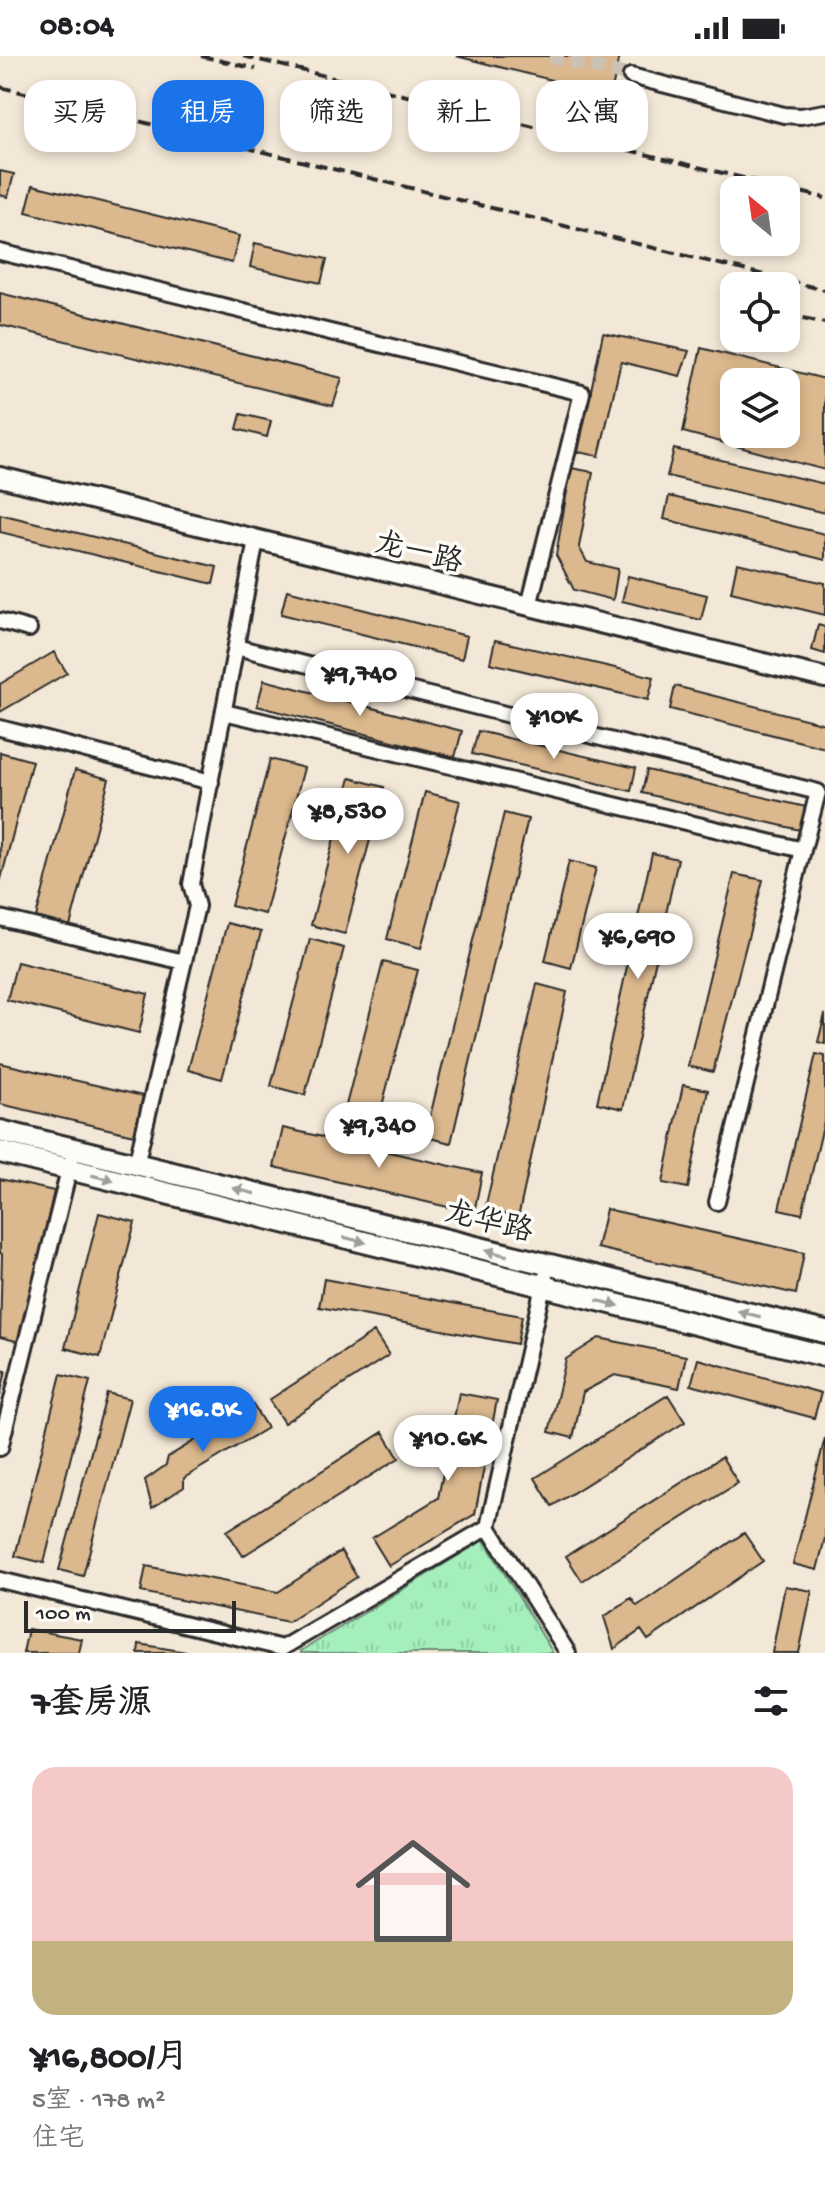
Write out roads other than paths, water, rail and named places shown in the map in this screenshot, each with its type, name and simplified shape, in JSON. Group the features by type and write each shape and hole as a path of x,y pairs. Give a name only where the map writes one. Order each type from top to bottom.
{"main road":[{"name":"龙华路","path":"0,1131 72,1160 136,1165 825,1332"},
{"path":"0,1152 72,1160 542,1286 825,1356"}],"street":[{"path":"631,76 784,115 825,112"},
{"path":"0,252 582,393 529,606"},
{"name":"龙一路","path":"0,477 825,678"},
{"path":"136,1165 197,906 191,884 256,540"},
{"path":"0,621 29,629"},
{"path":"236,647 818,792 717,1202"},
{"path":"224,712 803,850"},
{"path":"0,728 211,782"},
{"path":"0,918 184,962"},
{"path":"0,1448 72,1160"},
{"path":"548,1265 488,1527 568,1653"},
{"path":"0,1580 283,1651 488,1527"}],"tunnel":[{"path":"550,56 631,76"}],"railway":[{"path":"201,56 256,69"},
{"path":"243,56 825,198"},
{"path":"0,87 825,290"},
{"path":"800,317 825,323"}]}
